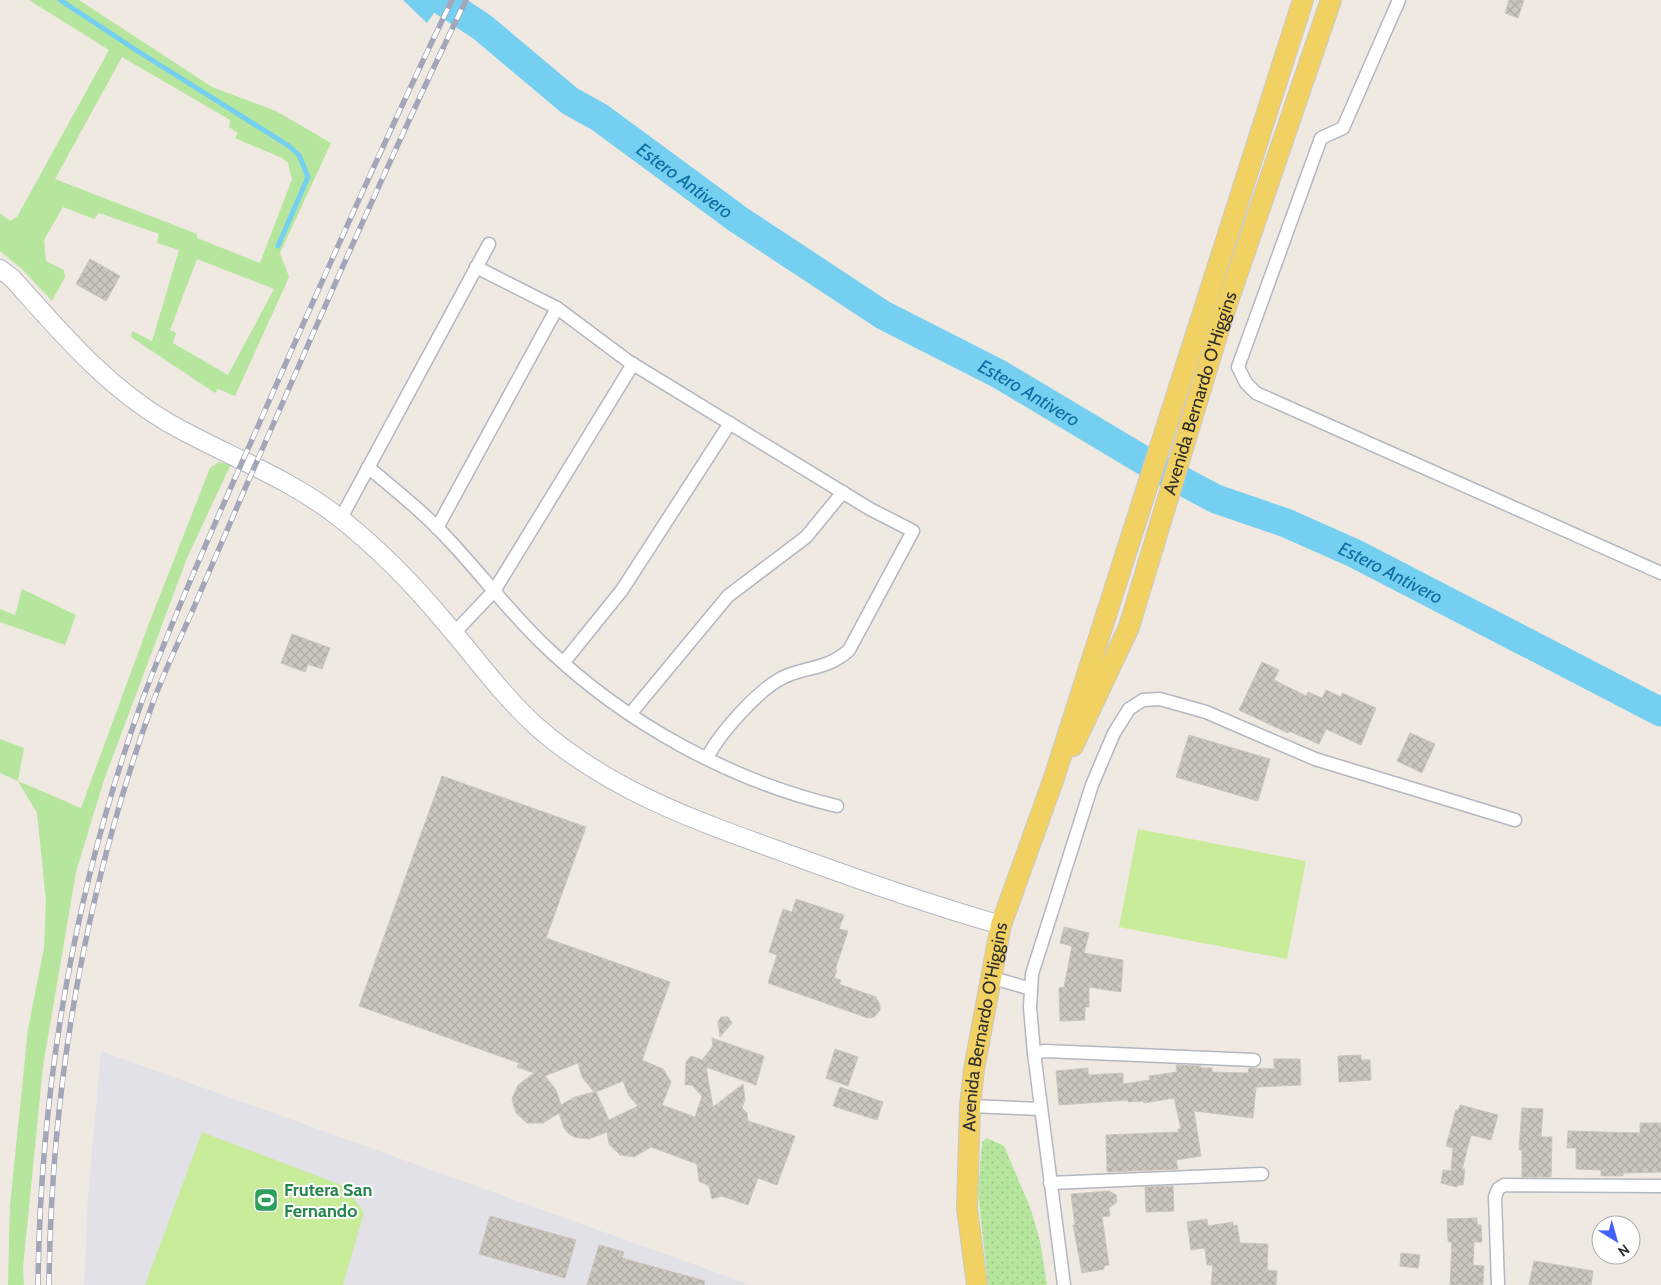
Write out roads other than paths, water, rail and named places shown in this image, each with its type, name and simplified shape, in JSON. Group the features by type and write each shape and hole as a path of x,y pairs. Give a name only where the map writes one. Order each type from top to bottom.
{"main road":[{"name":"Avenida Bernardo O'Higgins","path":"977,1285 967,1208 970,1106 974,1069 1001,925 1054,778 1303,0"},
{"name":"Avenida Bernardo O'Higgins","path":"1054,778 1082,730 1129,627 1222,320 1325,21 1330,0"},
{"path":"1325,21 1341,0"}],"street":[{"path":"1398,0 1343,128 1322,138 1238,367 1246,383 1256,392 1661,574"},
{"path":"341,518 489,244"},
{"path":"476,267 556,308 633,364 843,492 913,531 849,650 838,660 824,666 785,676 737,716 714,743 707,758"},
{"path":"0,269 12,278 87,360 131,397 165,421 277,478 317,501 341,518 388,559 454,633 498,689 539,728 589,766 642,797 696,821 809,862 1001,925"},
{"path":"437,528 556,308"},
{"path":"454,633 494,591 633,364"},
{"path":"564,662 622,590 730,424"},
{"path":"368,468 418,509 546,647 601,693 653,728 707,758 778,790 838,806"},
{"path":"631,713 728,596 806,537 843,492"},
{"path":"1064,1285 1034,1053 1030,1007 1032,974 1092,785 1114,733 1129,709 1143,700 1160,698 1206,712 1315,759 1515,820"},
{"path":"990,977 1031,989"},
{"path":"1034,1053 1045,1051 1254,1060"},
{"path":"970,1106 1041,1109"},
{"path":"1050,1183 1262,1174"},
{"path":"1498,1285 1495,1197 1498,1189 1504,1185 1661,1186"}],"water":[{"path":"403,0 443,0 427,23"}],"waterway":[{"path":"60,0 289,146 299,155 308,177 278,246"},
{"name":"Estero Antivero","path":"441,0 482,27 570,101 599,117 739,220 883,315 999,374 1143,460 1216,499 1286,523 1356,554 1661,712"}],"railway":[{"path":"38,1285 40,1211 54,1062 80,915 118,771 142,701 204,549 359,199 452,0"},
{"path":"49,1285 51,1211 56,1138 76,992 90,920 128,778 166,669 345,261 466,0"}],"place":[{"name":"Frutera San Fernando","path":"266,1200"}]}
